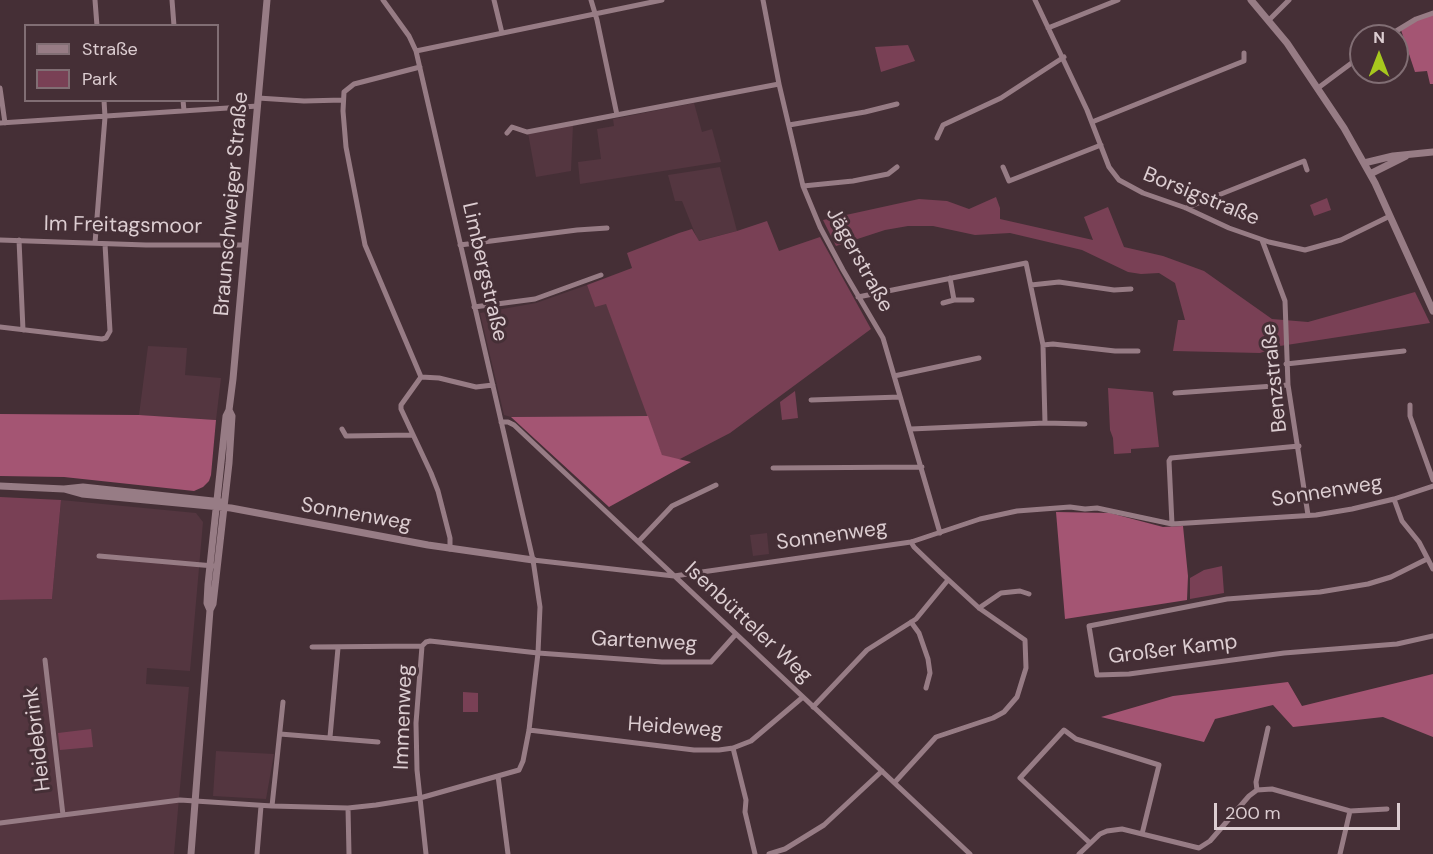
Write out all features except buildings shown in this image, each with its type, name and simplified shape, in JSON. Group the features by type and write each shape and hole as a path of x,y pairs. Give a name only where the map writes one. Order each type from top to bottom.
{"street":[{"path":"95,0 98,24"},
{"path":"172,0 174,24"},
{"name":"Braunschweiger Straße","path":"191,854 210,610 207,603 222,505 226,416 230,410 260,101 267,0"},
{"name":"Limbergstraße","path":"383,0 417,51 533,560 540,607 538,653 523,761 519,770 498,776"},
{"path":"494,0 502,33"},
{"path":"591,0 617,115"},
{"path":"417,51 662,0"},
{"name":"Jägerstraße","path":"763,0 778,84 803,186 817,221 883,338 940,532"},
{"name":"Borsigstraße","path":"1035,0 1064,57 1109,167 1119,180 1143,193 1186,208 1229,228 1262,240 1305,250 1341,240 1390,216"},
{"path":"1048,28 1118,0"},
{"path":"1251,0 1287,43 1339,119 1370,174 1433,311"},
{"path":"1269,20 1289,0"},
{"path":"1408,24 1433,13"},
{"path":"1092,122 1244,61 1244,53"},
{"path":"937,138 943,125 1001,98 1064,57"},
{"path":"1318,88 1349,65"},
{"path":"420,67 354,84 344,92 343,100 348,159 365,245 421,377"},
{"path":"507,133 512,127 527,132 778,84"},
{"path":"0,88 2,123 184,111 260,101 343,100"},
{"path":"95,243 105,117 104,102"},
{"path":"183,102 184,111"},
{"path":"789,125 897,104"},
{"path":"1003,167 1009,181 1101,145"},
{"path":"1364,163 1393,156 1433,152"},
{"path":"1370,174 1406,156"},
{"path":"1186,208 1304,161 1307,170"},
{"path":"803,186 854,181 888,174 897,167"},
{"path":"460,245 607,228"},
{"name":"Im Freitagsmoor","path":"0,240 105,244 245,245"},
{"path":"20,240 22,330"},
{"name":"Benzstraße","path":"1262,240 1285,301 1288,385 1308,515"},
{"path":"0,327 102,339 108,336 110,331 105,244"},
{"path":"858,297 1026,263 1043,345 1045,423"},
{"path":"474,307 535,299 601,275"},
{"path":"950,278 954,300"},
{"path":"1031,285 1059,282 1114,291 1131,289"},
{"path":"943,303 954,300 972,300"},
{"path":"1043,345 1138,351"},
{"path":"1286,364 1404,351"},
{"path":"894,376 979,358"},
{"path":"421,377 439,378 476,387 493,385"},
{"path":"421,377 401,405 402,414 432,473 450,538 450,549"},
{"path":"1175,393 1288,385"},
{"path":"812,400 900,397"},
{"path":"1410,405 1410,416 1433,480"},
{"name":"Isenbütteler Weg","path":"501,422 514,425 970,854"},
{"path":"911,429 1045,423 1085,424"},
{"path":"342,429 346,436 413,435"},
{"path":"1172,524 1170,458 1299,446"},
{"path":"773,468 922,467"},
{"path":"639,541 672,506 716,485"},
{"name":"Sonnenweg","path":"0,486 64,489 82,494 222,505 450,549 674,576 911,542 980,519 1017,511 1070,507 1097,508 1172,524 1308,515 1352,509 1394,499 1433,486"},
{"path":"1394,499 1402,521 1419,542 1433,569"},
{"path":"895,782 936,737 993,718 1004,712 1017,697 1026,668 1025,640 979,608 911,542"},
{"path":"99,556 213,566"},
{"name":"Großer Kamp","path":"1427,560 1391,577 1368,584 1320,592 1227,599 1089,626 1097,675 1129,674 1274,654 1397,644 1433,636"},
{"path":"813,707 867,650 911,622 933,601 948,580"},
{"path":"979,608 1001,593 1020,591 1029,594"},
{"path":"911,622 919,633 928,659 930,673 926,688"},
{"name":"Gartenweg","path":"538,653 662,662 711,662 736,634"},
{"name":"Immenweg","path":"426,854 416,723 422,646 430,641 538,653"},
{"path":"312,647 422,646"},
{"path":"330,737 338,648"},
{"name":"Heidebrink","path":"45,660 63,814"},
{"name":"Heideweg","path":"529,730 694,750 733,748 759,736 803,697"},
{"path":"272,806 283,702"},
{"path":"1257,790 1256,782 1268,728"},
{"path":"1090,843 1020,778 1064,730 1076,739 1159,765 1142,834"},
{"path":"280,734 378,742"},
{"path":"733,748 746,800 745,812 755,854"},
{"path":"769,854 785,849 824,825 882,771"},
{"path":"0,823 180,800 261,806 348,808 420,798 498,776 508,854"},
{"path":"1079,854 1107,831 1122,830 1199,851 1257,790 1272,789 1350,811 1387,808"},
{"path":"257,854 261,806"},
{"path":"348,808 349,854"},
{"path":"1340,854 1350,811"}],"shaded area":[{"path":"1433,13 1433,84 1430,84 1427,71 1415,72 1409,54 1409,24 1407,24"},
{"path":"694,103 702,132 712,129 721,162 580,184 578,162 601,159 597,129 614,126 613,119"},
{"path":"573,125 571,171 536,177 528,133"},
{"path":"720,167 737,231 698,241 682,201 675,201 668,175"},
{"path":"587,285 595,306 606,303 648,416 511,417 504,415 480,313 536,303"},
{"path":"148,346 187,348 185,375 221,378 216,420 139,415"},
{"path":"0,414 139,415 216,420 211,475 203,487 194,491 64,477 0,476"},
{"path":"648,416 662,455 691,462 609,507 511,417"},
{"path":"61,500 196,513 203,522 190,671 147,668 146,684 189,687 174,854 0,854 0,600 52,599"},
{"path":"1056,512 1110,513 1163,527 1183,526 1188,576 1187,600 1065,619"},
{"path":"767,533 769,554 753,556 750,535"},
{"path":"1433,674 1433,737 1383,717 1293,727 1273,705 1215,719 1204,742 1101,717 1173,696 1288,682 1302,706"},
{"path":"216,751 274,754 266,799 213,796"}],"green space":[{"path":"908,45 915,61 881,72 875,47"},
{"path":"996,197 1000,208 1000,219 1093,240 1084,217 1108,207 1124,247 1163,256 1204,271 1272,319 1308,322 1415,292 1430,323 1280,346 1260,353 1173,351 1178,320 1185,320 1175,283 1159,273 1128,272 1082,250 1010,233 975,235 933,226 908,226 885,230 836,246 823,220 919,199 947,201 969,209"},
{"path":"1327,198 1331,210 1314,216 1310,205"},
{"path":"767,221 779,251 820,237 871,329 730,433 678,460 662,456 606,304 595,307 587,285 632,268 627,253 679,233 692,229 699,241"},
{"path":"1108,388 1153,392 1159,447 1131,449 1131,453 1114,454 1110,430"},
{"path":"795,391 798,418 782,420 780,402"},
{"path":"0,497 61,500 52,599 0,600"},
{"path":"1222,566 1224,593 1190,599 1190,578 1204,570"},
{"path":"463,692 478,693 478,712 463,712"},
{"path":"91,729 93,747 60,750 58,733"}]}
